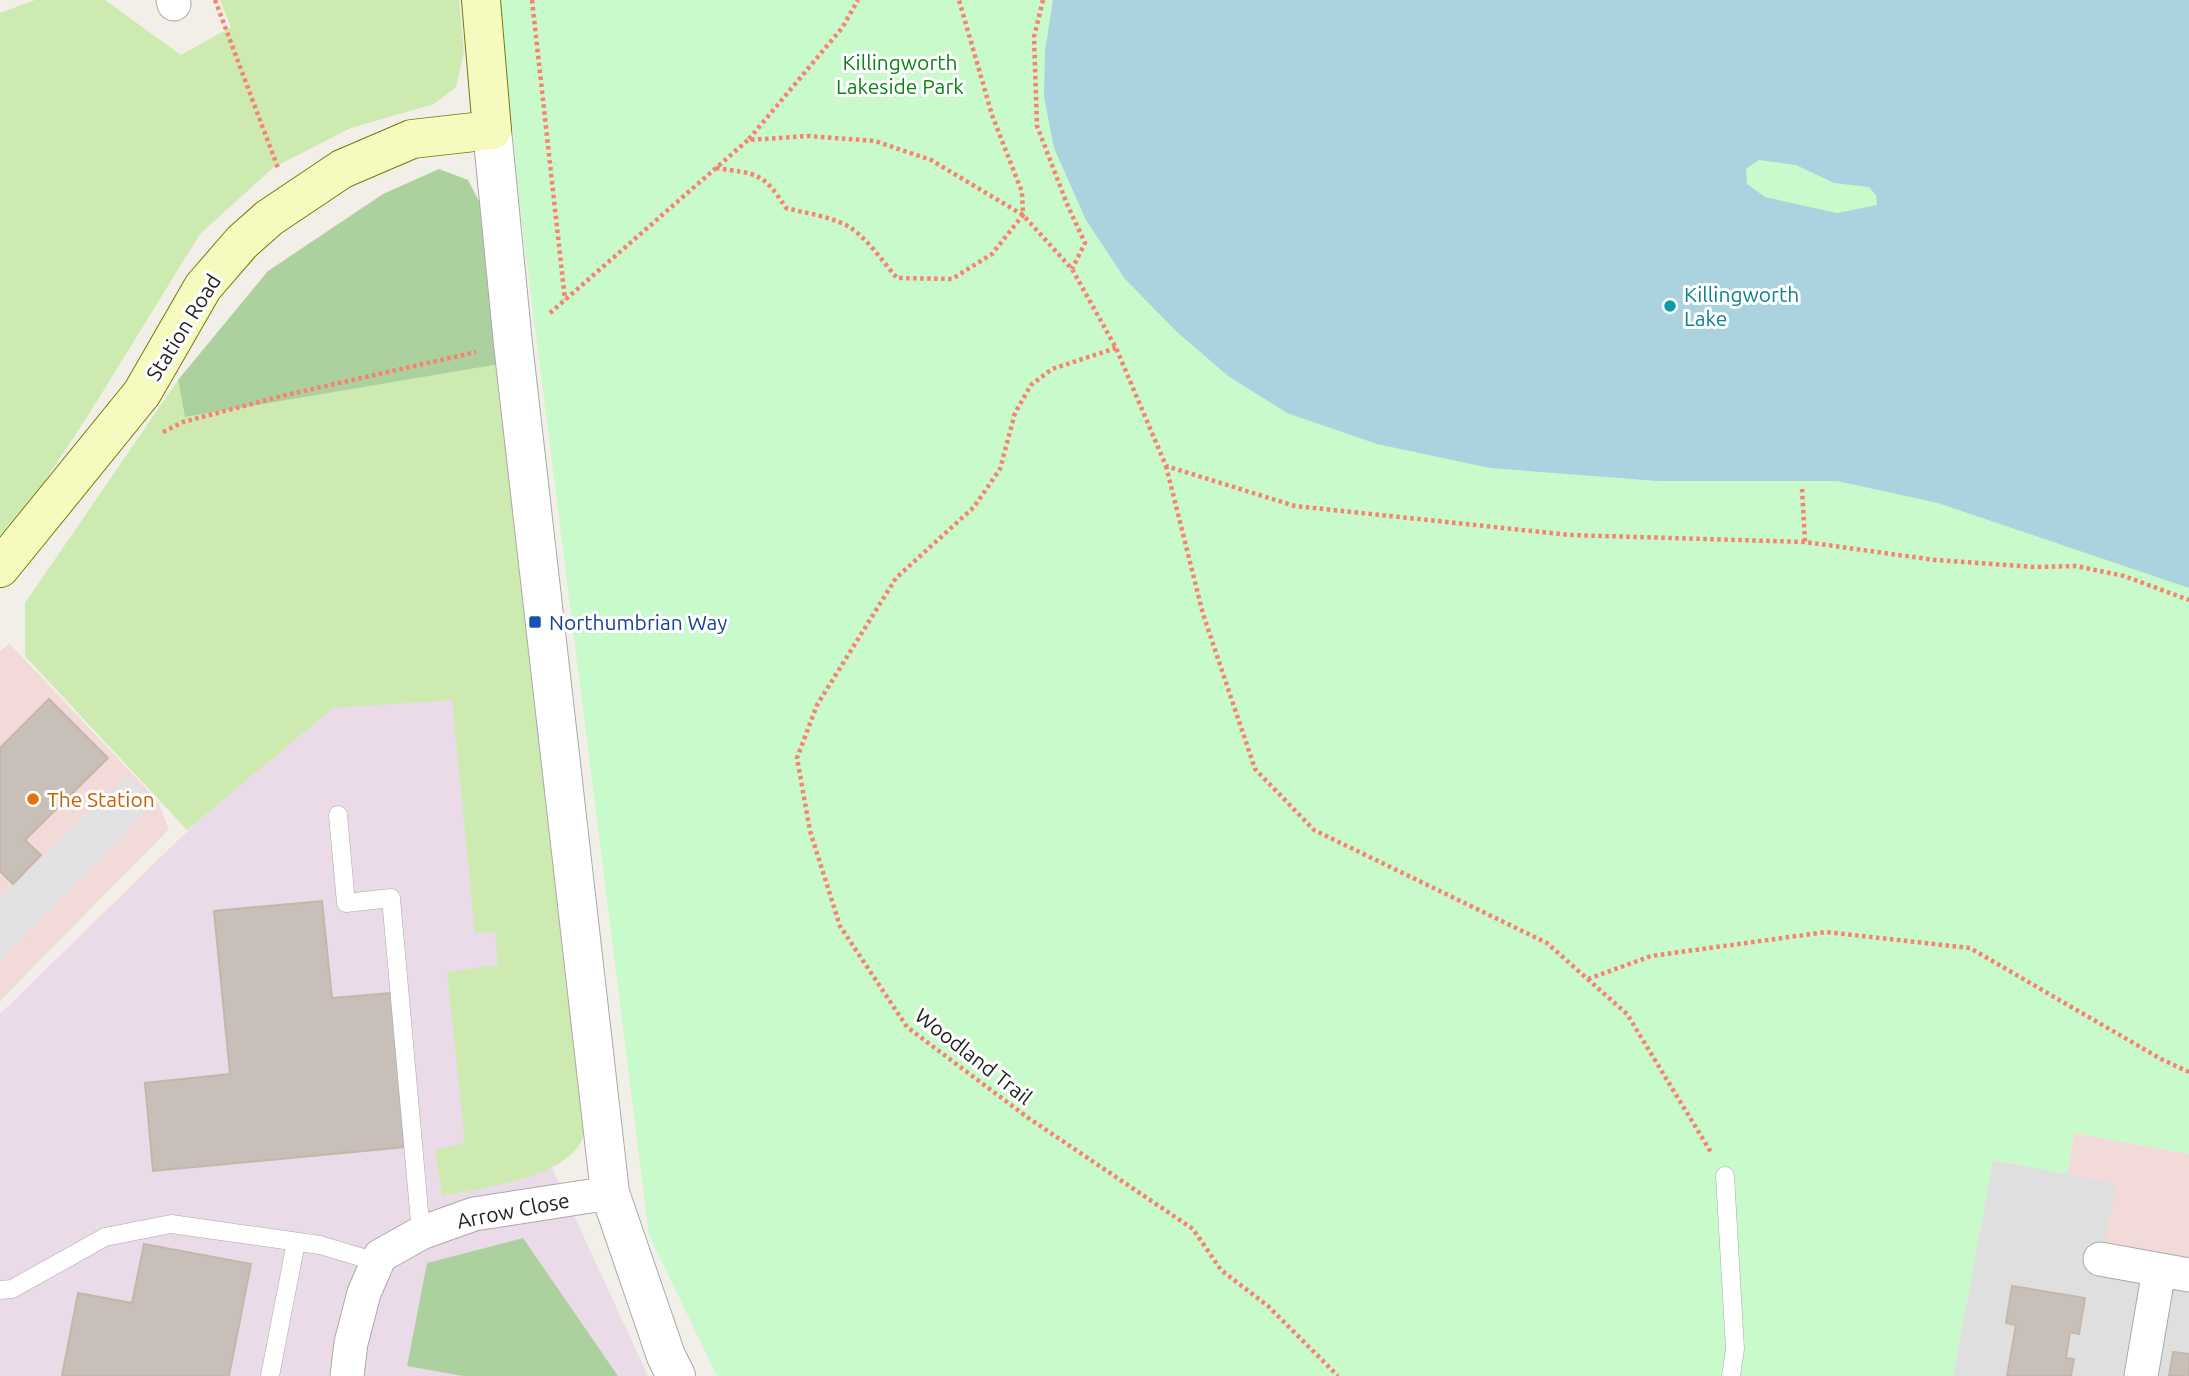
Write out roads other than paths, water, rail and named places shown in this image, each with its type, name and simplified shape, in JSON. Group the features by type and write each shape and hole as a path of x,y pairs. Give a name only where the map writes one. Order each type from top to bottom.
{"main road":[{"path":"481,0 492,130"},
{"name":"Station Road","path":"0,568 142,393 203,287 242,242 290,202 342,169 412,139 492,130"}],"street":[{"path":"492,130 513,344 610,1192 666,1356 676,1376"},
{"name":"Arrow Close","path":"377,1262 380,1256 421,1233 474,1214 610,1192"},
{"path":"2100,1259 2174,1272 2141,1376"},
{"path":"347,1376 351,1343 377,1262"}],"lane":[{"path":"338,815 346,903 391,898 421,1233"},
{"path":"1725,1176 1735,1349 1731,1376"},
{"path":"0,1290 12,1289 105,1237 171,1224 320,1245 377,1262"},
{"path":"270,1376 296,1242"}],"water":[{"name":"Killingworth Lake","path":"1053,0 2189,0 2189,588 1938,503 1837,481 1658,481 1490,468 1377,444 1287,413 1228,376 1177,332 1125,279 1086,220 1054,148 1044,97 1045,51","holes":["1759,160 1796,165 1834,183 1869,187 1876,195 1877,205 1837,213 1765,197 1747,184 1746,169"]}],"place":[{"name":"Killingworth Lake","path":"1670,306"},
{"name":"Northumbrian Way","path":"535,622"},
{"name":"The Station","path":"33,799"}],"park label":[{"name":"Killingworth Lakeside Park","path":"900,74"}]}
